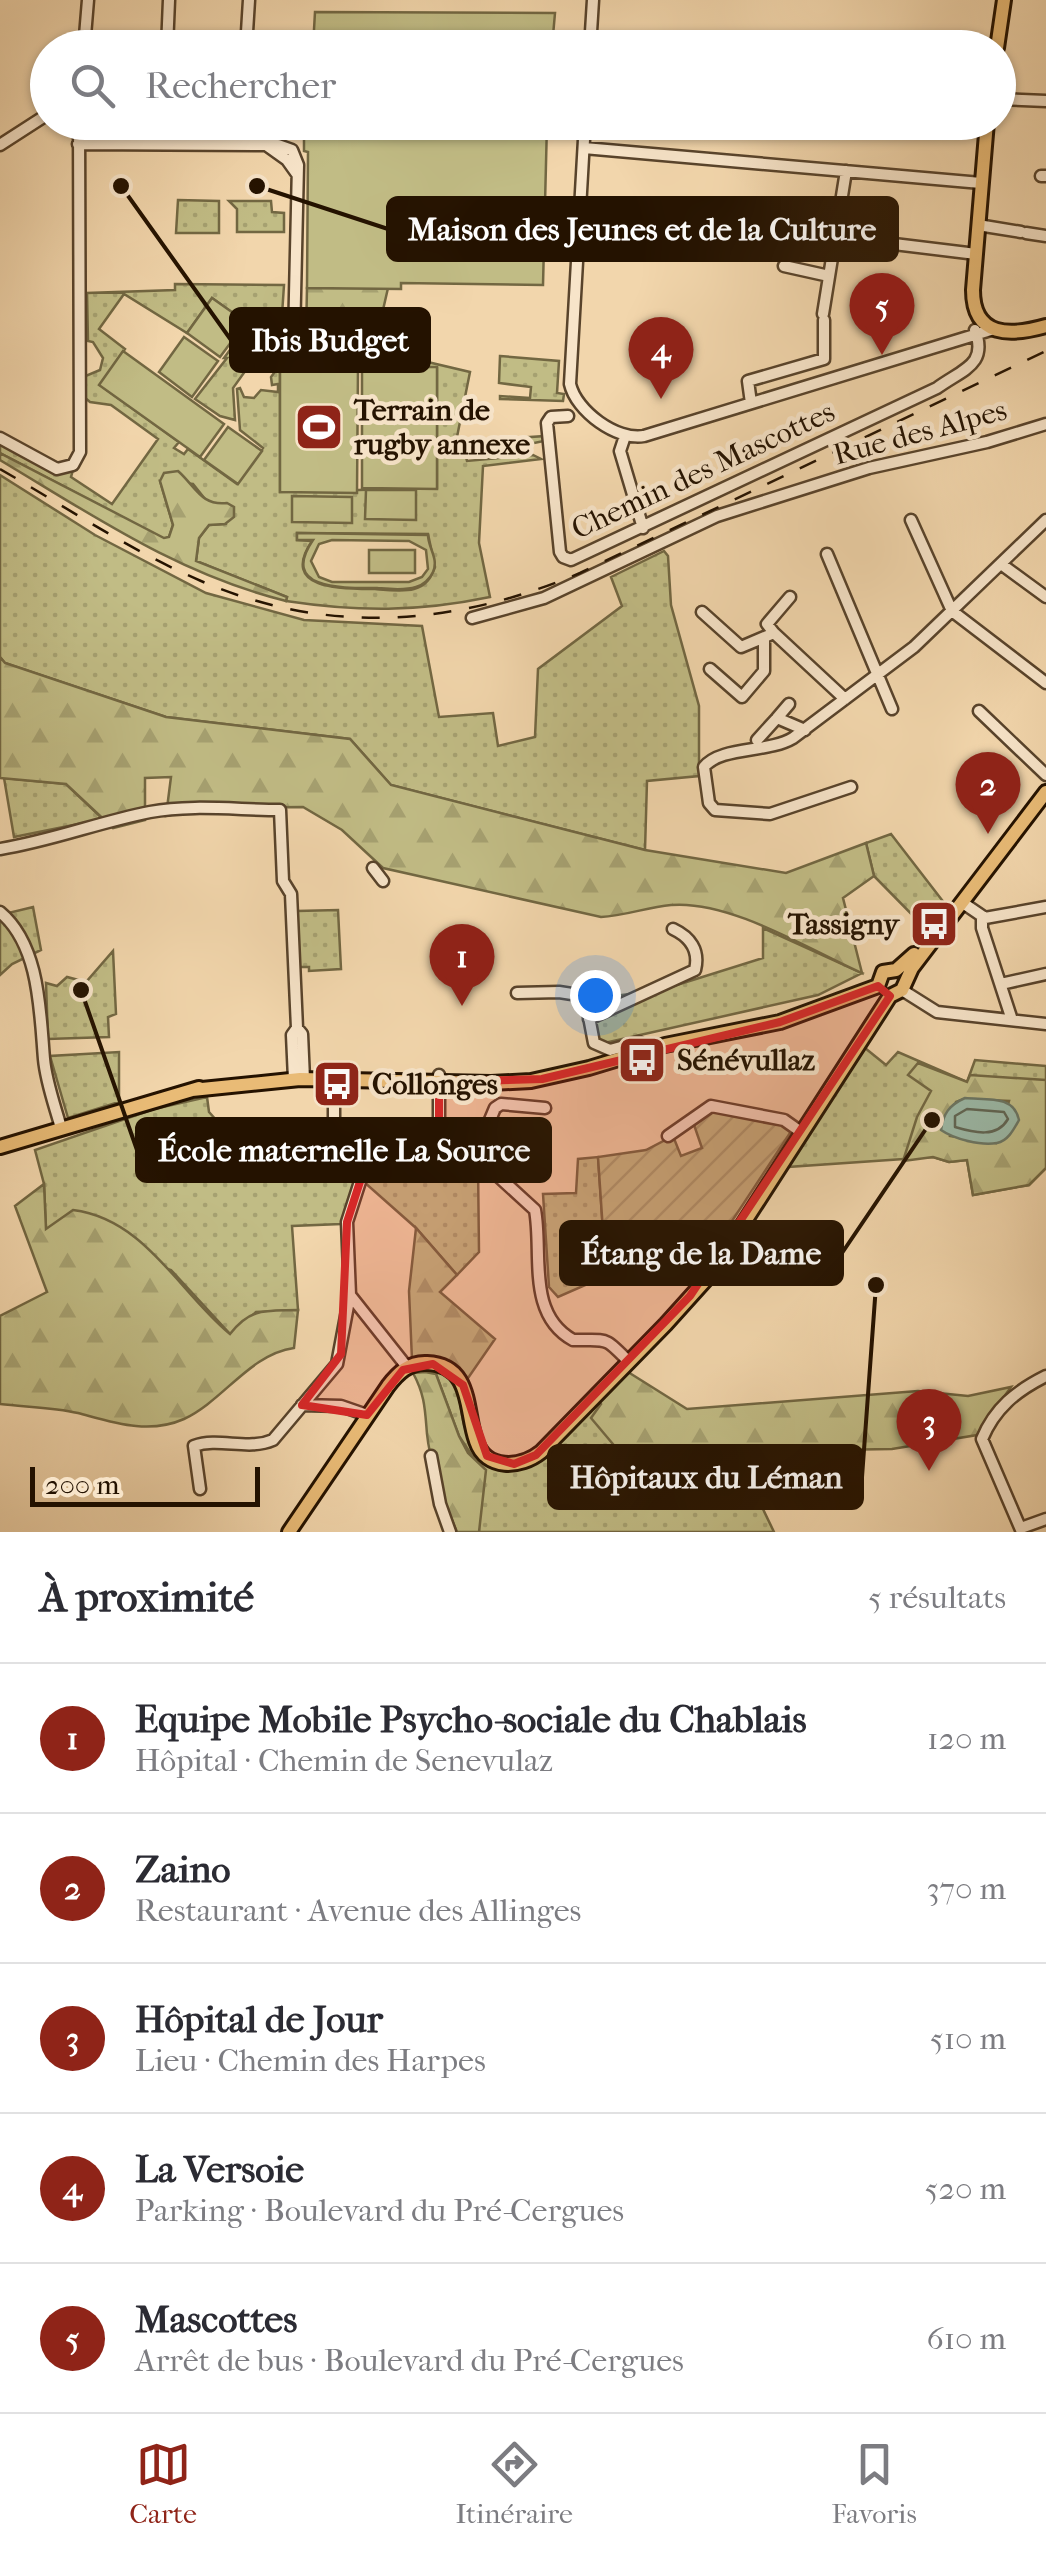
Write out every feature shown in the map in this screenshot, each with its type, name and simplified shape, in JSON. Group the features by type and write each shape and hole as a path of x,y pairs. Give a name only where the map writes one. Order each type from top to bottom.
{"main road":[{"path":"1000,30 1004,0"},
{"path":"986,140 973,298 979,330 1018,333 1046,326"},
{"path":"288,1532 367,1416 407,1368 430,1364 455,1375 466,1390 480,1449 493,1460 514,1464 529,1460 545,1448 690,1296 782,1154 801,1132 894,984 949,921 1046,792"},
{"path":"0,1147 247,1077 440,1079 565,1073 794,1018 894,984"}],"street":[{"path":"86,30 88,0"},
{"path":"167,30 169,0"},
{"path":"247,30 249,0"},
{"path":"591,30 593,0"},
{"path":"1016,100 1046,101"},
{"path":"0,145 30,126"},
{"path":"0,438 57,469 73,464 80,452 78,140"},
{"path":"584,140 571,388 579,404 625,436 641,436 979,330"},
{"path":"78,144 266,145 293,160 298,176 294,338"},
{"path":"584,148 982,184"},
{"path":"750,403 748,381 824,359 824,317 846,172"},
{"path":"756,205 839,213"},
{"path":"978,225 1046,236"},
{"path":"858,250 870,252 894,244 976,254"},
{"path":"784,266 829,276"},
{"name":"Chemin des Mascottes","path":"568,416 552,417 547,422 561,555 572,560 937,388 978,358 979,330"},
{"name":"Rue des Alpes","path":"472,618 544,598 717,516 869,468 1046,424"},
{"path":"625,436 620,450 643,528"},
{"path":"911,520 952,611 1046,683"},
{"path":"851,788 770,814 711,808 704,767 711,758 786,742 805,730 914,646 1046,520"},
{"path":"826,554 892,710"},
{"path":"1001,564 1046,598"},
{"path":"710,669 742,697 764,671 767,624 790,597"},
{"path":"702,612 742,647 769,636"},
{"path":"769,636 845,699"},
{"path":"757,740 789,704"},
{"path":"979,711 1046,775"},
{"path":"777,718 805,730"},
{"path":"0,849 150,812 280,810 283,881 291,894 297,1028 302,1034 299,1076"},
{"path":"373,868 383,881"},
{"path":"963,903 985,921 1012,1020"},
{"path":"985,921 1046,907"},
{"path":"0,912 12,924 38,988 44,1061 61,1128"},
{"path":"589,1019 695,970 696,949 673,929"},
{"path":"1001,984 1046,974"},
{"path":"894,984 936,1012 1046,1024"},
{"path":"518,993 585,996 592,1039 600,1048 610,1050 637,1042 648,1050"},
{"path":"439,1129 440,1079"},
{"path":"334,1091 334,1118 366,1163"},
{"path":"452,1134 487,1127 495,1108 501,1104 545,1108"},
{"path":"668,1136 712,1106 784,1120 801,1132"},
{"path":"200,1489 194,1446 216,1442 266,1444 279,1436 341,1354 350,1295 347,1222 366,1163 382,1148 389,1134 398,1129 439,1129 452,1134 536,1210 538,1282 554,1323 573,1340 600,1338 608,1342 630,1362"},
{"path":"350,1295 407,1368"},
{"path":"1046,1376 1020,1388 1008,1399 984,1434 983,1445 1021,1530 1046,1519"},
{"path":"302,1405 341,1406 367,1416"},
{"path":"431,1456 450,1532"}],"highlighted area":[{"path":"878,986 890,996 690,1296 536,1455 514,1464 487,1456 463,1385 433,1364 403,1370 367,1415 302,1405 341,1354 347,1222 366,1163 398,1129 439,1129 439,1082 542,1079 780,1022"}],"green space":[{"path":"315,12 555,13 554,30 314,30"},
{"path":"304,140 547,140 543,285 401,283 401,289 307,288 308,152 304,151"},
{"path":"178,200 219,201 219,233 176,233"},
{"path":"229,201 271,201 272,212 284,213 284,232 237,232 237,209"},
{"path":"175,284 284,285 281,330 250,337 248,324 212,298 187,333 124,294 99,329 125,349 100,385 179,442 174,448 184,454 188,449 237,484 263,448 240,430 237,389 244,397 254,398 261,390 278,392 278,384 272,385 271,377 280,365 280,492 437,488 437,368 369,367 366,362 377,358 375,353 357,359 306,357 297,345 303,345 303,336 314,336 323,323 371,342 377,336 415,359 470,372 456,442 546,436 544,441 466,457 467,461 533,455 541,459 483,466 479,543 490,597 388,609 286,601 287,597 196,561 199,538 209,525 225,524 193,484 160,481 173,525 169,537 164,539 0,453 0,443 46,469 73,470 71,477 112,504 158,439 111,405 90,402 84,397 83,377 100,370 103,358 93,342 88,341 87,293 175,290","holes":["297,533 428,534 435,567 422,586 405,590 348,589 320,584 303,570 312,541 297,540"]},
{"path":"307,288 388,288 377,336 371,342 335,333 330,324 324,323 314,336 306,336"},
{"path":"212,298 246,322 220,357 187,333"},
{"path":"247,327 248,338 234,356 239,357 246,370 233,388 235,420 220,416 195,399"},
{"path":"184,337 218,361 192,397 159,372"},
{"path":"123,351 224,424 200,457 99,385"},
{"path":"500,356 559,361 557,393 564,394 563,401 500,399 530,398 531,387 499,383"},
{"name":"Terrain de rugby annexe","path":"280,365 358,366 357,493 280,492"},
{"path":"362,367 437,367 437,489 362,488"},
{"path":"228,427 262,451 238,484 204,460"},
{"path":"0,453 164,538 169,537 173,525 160,481 164,473 178,471 211,502 234,507 234,517 225,524 209,525 199,538 196,561 287,597 286,601 209,575 138,541 0,460"},
{"path":"0,475 95,535 206,593 304,620 422,626 439,717 493,713 498,746 535,737 538,669 622,606 611,577 664,551 668,556 671,605 699,706 699,776 647,781 645,850 391,785 350,739 166,717 5,663 0,657"},
{"path":"366,490 416,490 416,520 365,519"},
{"path":"292,496 352,497 352,523 292,522"},
{"path":"297,533 428,535 435,567 426,581 411,588 334,586 310,578 304,569 304,557 313,540 297,540","holes":["332,540 409,541 426,550 428,569 422,577 409,582 332,582 319,577 311,561 319,544"]},
{"path":"369,550 415,550 415,573 369,573"},
{"path":"0,657 5,663 166,717 350,739 391,785 645,850 786,873 866,843 874,876 843,898 862,973 768,928 718,910 671,905 601,917 383,868 342,830 303,807 207,808 166,816 171,777 145,778 145,820 113,828 66,784 0,778"},
{"path":"4,778 66,784 103,819 14,837"},
{"path":"891,834 945,904 925,928 874,876 866,843"},
{"path":"33,907 41,950 12,964 0,975 0,915"},
{"path":"338,910 341,969 309,971 309,967 298,967 297,911"},
{"path":"763,928 862,973 818,995 600,1044 590,999 661,990 763,958"},
{"path":"113,951 116,1014 108,1017 109,1037 48,1039 46,983 57,986 67,977 86,982"},
{"path":"865,1048 886,1065 898,1052 967,1082 975,1060 1046,1066 1046,1168 1029,1185 973,1195 967,1160 949,1162 933,1157 787,1167"},
{"path":"119,1052 119,1102 68,1118 50,1056"},
{"path":"918,1063 967,1082 970,1075 1046,1080 1046,1168 1029,1185 973,1195 967,1160 949,1162 933,1157 903,1161 917,1117 931,1091 908,1075","holes":["1009,1101 996,1143 950,1136 956,1102"]},
{"path":"207,1097 209,1112 246,1153 272,1149 331,1155 332,1125 362,1166 341,1224 292,1226 298,1310 256,1312 231,1335 171,1270 46,1230 44,1184 35,1150 154,1109"},
{"path":"718,1109 784,1124 792,1130 703,1265 643,1260 606,1276 598,1157 646,1150 673,1136 681,1156 702,1148 693,1122"},
{"path":"456,1144 478,1164 479,1252 457,1275 416,1228 364,1182 376,1159 422,1155"},
{"path":"598,1157 606,1276 558,1297 549,1287 543,1194 576,1193 578,1159"},
{"path":"44,1184 46,1229 73,1210 121,1227 141,1242 230,1334 252,1315 298,1310 294,1348 264,1359 198,1411 171,1424 144,1427 68,1411 0,1404 0,1316 47,1292 15,1206"},
{"path":"416,1228 457,1275 440,1292 495,1339 466,1381 412,1360 409,1291"},
{"path":"418,1368 436,1369 454,1382 465,1429 492,1461 519,1469 537,1462 598,1400 623,1456 677,1457 715,1482 764,1485 762,1507 774,1532 479,1532 477,1463 459,1436 436,1374 413,1373"},
{"path":"628,1372 687,1409 918,1391 968,1396 1011,1387 977,1435 892,1449 831,1450 773,1486 715,1482 677,1457 623,1456 591,1418 601,1404 598,1400"},
{"path":"413,1373 436,1374 459,1436 468,1453 486,1470 479,1532 457,1532 439,1484 422,1396"}],"water":[{"path":"965,1098 1006,1103 1019,1120 1013,1131 997,1143 968,1141 941,1130 948,1111"}],"railway":[{"path":"0,469 149,556 249,599 344,617 438,613 533,591 580,573 1046,351"}],"place":[{"name":"Ibis Budget","path":"121,186"},
{"name":"Maison des Jeunes et de la Culture","path":"257,186"},
{"name":"Mascottes","path":"882,355"},
{"name":"La Versoie","path":"661,399"},
{"name":"Terrain de rugby annexe","path":"319,427"},
{"name":"Zaino","path":"988,834"},
{"name":"Tassigny","path":"934,924"},
{"name":"École maternelle La Source","path":"81,990"},
{"name":"Equipe Mobile Psycho-sociale du Chablais","path":"462,1006"},
{"name":"Sénévullaz","path":"642,1060"},
{"name":"Collonges","path":"337,1084"},
{"name":"Étang de la Dame","path":"932,1120"},
{"name":"Hôpitaux du Léman","path":"876,1285"},
{"name":"Hôpital de Jour","path":"929,1471"}]}
